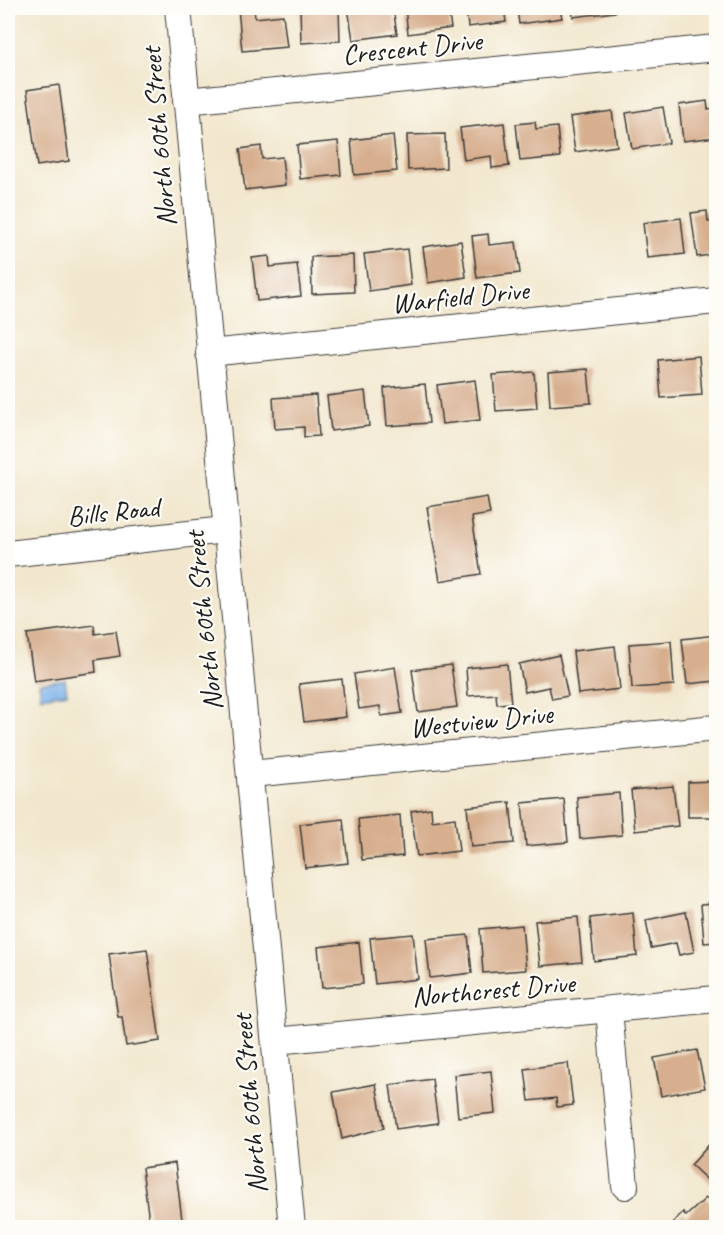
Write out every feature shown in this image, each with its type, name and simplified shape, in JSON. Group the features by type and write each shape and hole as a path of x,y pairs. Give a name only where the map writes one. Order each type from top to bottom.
{"street":[{"name":"North 60th Street","path":"178,8 225,530 251,774 292,1227"},
{"name":"Crescent Drive","path":"186,101 717,48"},
{"name":"Warfield Drive","path":"209,353 717,301"},
{"name":"Bills Road","path":"8,554 225,530"},
{"name":"Westview Drive","path":"251,774 717,728"},
{"name":"Northcrest Drive","path":"275,1041 717,999"},
{"path":"609,1010 625,1186"}],"water":[{"path":"65,679 67,693 41,697 39,683"}],"building":[{"path":"238,8 254,8 255,18 283,15 287,47 242,51"},
{"path":"300,8 339,8 340,41 301,43"},
{"path":"348,8 393,8 397,34 353,40"},
{"path":"405,8 448,8 451,28 408,34"},
{"path":"466,8 504,8 506,22 468,27"},
{"path":"517,8 560,8 562,18 519,24"},
{"path":"572,8 615,8 615,12 573,17"},
{"path":"59,85 69,161 37,166 27,90"},
{"path":"707,101 708,109 716,108 716,137 683,141 679,105"},
{"path":"663,107 669,143 632,149 626,113"},
{"path":"612,111 617,146 575,152 570,117"},
{"path":"535,122 536,129 557,127 560,157 520,161 516,124"},
{"path":"504,123 509,166 492,168 491,156 464,160 460,128"},
{"path":"445,134 446,168 408,170 407,135"},
{"path":"393,135 397,171 354,175 351,140"},
{"path":"338,141 341,175 300,179 297,145"},
{"path":"261,146 262,159 282,157 285,185 245,190 240,149"},
{"path":"707,211 708,222 716,221 716,254 697,257 691,213"},
{"path":"681,218 685,254 647,258 643,223"},
{"path":"488,234 489,245 516,242 520,273 477,278 472,236"},
{"path":"461,241 466,277 428,283 423,247"},
{"path":"407,249 411,285 369,291 364,254"},
{"path":"353,255 354,292 312,294 311,257"},
{"path":"269,256 270,267 297,264 301,296 257,301 252,258"},
{"path":"716,355 716,386 715,386 711,356"},
{"path":"699,356 702,395 661,398 658,360"},
{"path":"588,369 591,403 550,406 548,372"},
{"path":"534,372 537,408 496,411 493,375"},
{"path":"475,380 480,420 442,424 437,385"},
{"path":"425,384 429,423 387,426 384,388"},
{"path":"365,391 369,426 331,431 327,396"},
{"path":"316,395 319,436 304,437 304,427 275,429 273,398"},
{"path":"487,497 490,514 472,517 481,574 440,581 427,507"},
{"path":"94,625 95,634 116,631 120,656 95,660 96,672 34,681 27,634"},
{"path":"716,635 716,681 687,684 682,639"},
{"path":"671,641 674,685 632,688 629,644"},
{"path":"615,646 620,689 578,694 573,651"},
{"path":"559,655 568,696 552,699 549,687 525,692 519,664"},
{"path":"507,664 511,703 497,704 496,694 468,696 466,668"},
{"path":"451,665 457,707 418,712 412,670"},
{"path":"395,667 402,713 381,716 380,706 359,709 354,674"},
{"path":"342,679 346,717 304,722 299,684"},
{"path":"716,781 716,817 688,817 688,782"},
{"path":"673,786 678,826 635,831 631,790"},
{"path":"619,793 622,835 580,839 577,797"},
{"path":"564,799 568,842 526,846 522,803"},
{"path":"510,802 514,843 471,847 467,807"},
{"path":"431,808 432,821 455,818 459,851 417,856 411,811"},
{"path":"400,815 403,856 362,860 358,819"},
{"path":"343,819 348,863 305,868 300,824"},
{"path":"716,903 716,942 704,943 701,904"},
{"path":"686,912 694,952 679,955 676,943 651,948 646,920"},
{"path":"633,913 637,956 594,961 590,918"},
{"path":"578,917 582,962 540,966 535,921"},
{"path":"522,925 526,970 483,973 480,929"},
{"path":"413,934 418,979 375,984 370,938"},
{"path":"468,935 472,973 430,978 426,939"},
{"path":"359,942 363,984 322,988 318,947"},
{"path":"147,949 160,1041 126,1046 122,1017 118,1017 109,954"},
{"path":"697,1050 705,1088 661,1096 654,1058"},
{"path":"716,1050 716,1091 715,1091 710,1051"},
{"path":"568,1063 573,1105 557,1107 556,1098 529,1101 525,1069"},
{"path":"491,1071 495,1113 458,1117 454,1075"},
{"path":"432,1079 438,1123 396,1129 390,1085"},
{"path":"376,1084 384,1128 342,1139 333,1092"},
{"path":"716,1137 716,1188 691,1165"},
{"path":"175,1163 183,1228 150,1228 142,1168"},
{"path":"706,1198 716,1209 716,1228 672,1228 670,1225 683,1212 686,1216"}]}
